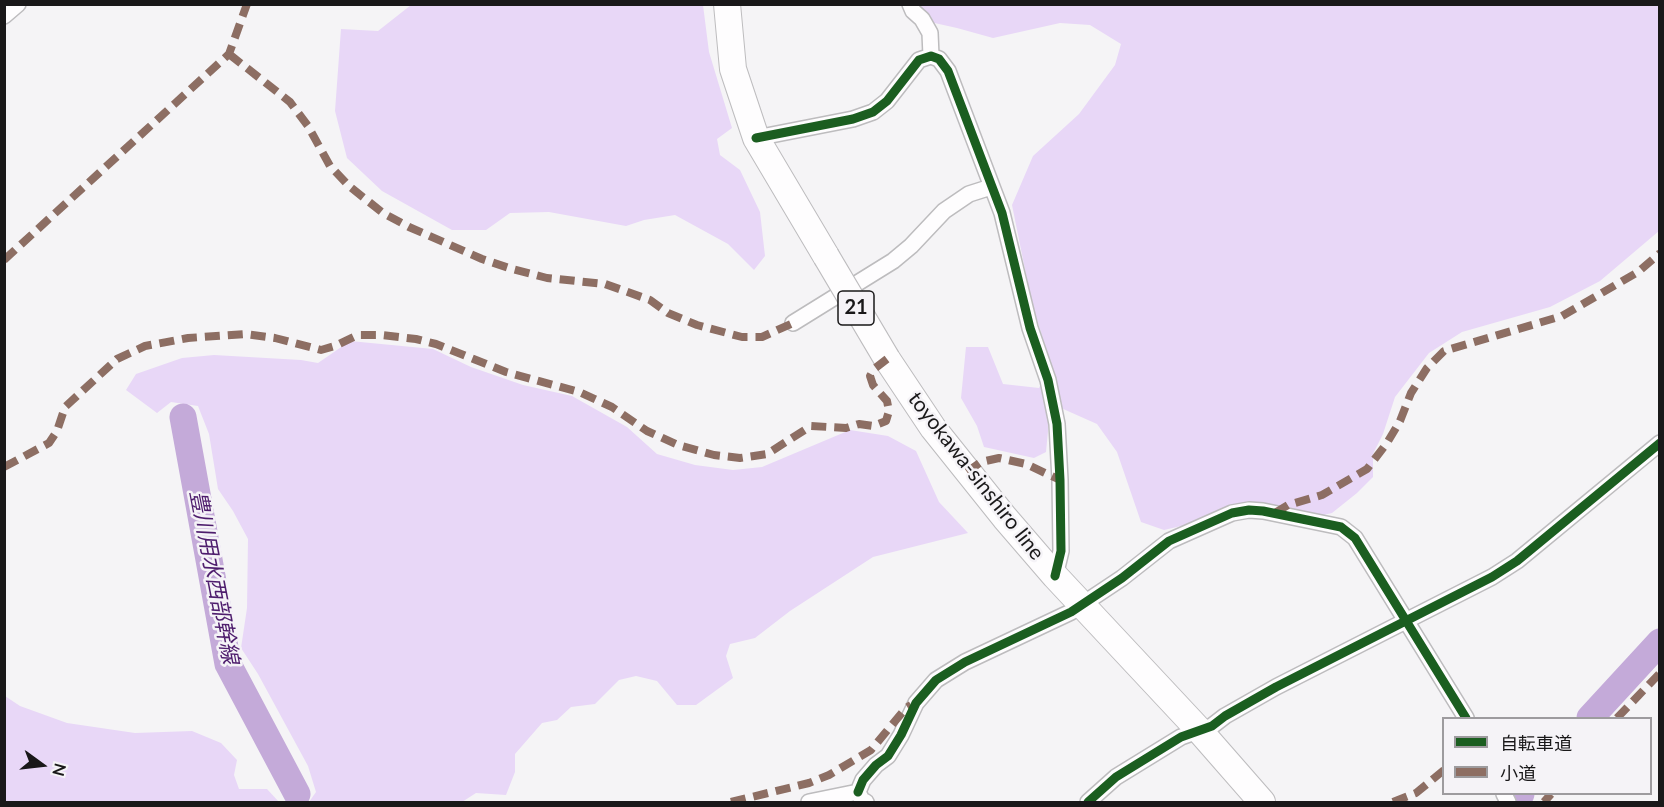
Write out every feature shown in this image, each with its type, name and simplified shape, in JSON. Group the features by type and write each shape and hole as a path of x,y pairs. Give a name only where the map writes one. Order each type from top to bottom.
{"main road":[{"name":"toyokawa-sinshiro line","path":"727,4 733,69 756,138 887,359 933,428 1055,576 1199,730 1262,802"}],"street":[{"path":"4,16 18,4"},
{"path":"910,4 930,33 931,56"},
{"path":"756,138 873,112 887,101 919,60 931,56 939,59 948,71 1002,213 1030,328 1048,380 1057,424 1060,480 1061,551 1055,576"},
{"path":"793,323 893,261 952,205 969,194 991,187"},
{"path":"1088,802 1116,777 1181,737 1212,726 1276,687 1492,577 1517,561 1659,443"},
{"path":"809,802 862,797 863,780 876,765 888,756 916,703 936,680 964,662 1083,605 1169,541 1232,513 1249,510 1341,527 1355,538 1465,717"}],"shaded area":[{"path":"411,5 703,5 709,52 732,128 717,139 720,155 740,170 760,212 765,256 754,270 728,244 675,215 644,220 626,226 549,212 510,213 486,230 452,230 382,191 347,158 335,111 341,29 378,31"},
{"path":"913,5 1659,5 1659,231 1600,281 1550,307 1462,332 1429,353 1395,397 1383,434 1373,454 1373,477 1332,513 1315,517 1259,502 1239,505 1194,523 1164,530 1141,522 1117,452 1097,424 1061,408 1049,421 1046,452 1034,458 984,447 977,426 961,398 966,347 988,347 1003,384 1039,388 1051,364 1032,304 1012,205 1033,156 1079,114 1115,65 1121,44 1090,25 1060,23 993,38 930,22"},
{"path":"350,341 433,349 471,367 523,385 572,396 627,427 657,454 695,465 733,470 762,467 850,430 888,436 916,451 939,502 968,533 873,557 790,611 755,638 730,644 726,656 733,678 696,705 677,705 657,681 636,676 619,680 595,704 571,707 557,720 542,723 515,754 515,772 506,795 476,793 462,802 309,802 316,792 308,766 258,674 241,648 247,608 248,539 218,489 209,434 198,406 171,402 157,413 126,390 136,374 182,358 214,355 318,363"},
{"path":"5,696 20,706 67,723 135,733 192,731 221,743 237,760 234,775 239,789 267,789 279,802 5,802"}],"waterway":[{"name":"豊川用水西部幹線","path":"183,417 228,664 297,794"},
{"path":"1591,717 1660,642"},
{"path":"1512,802 1520,795"}],"marked path":[{"path":"4,260 229,54 247,4"},
{"path":"229,54 290,102 308,126 330,166 349,186 383,213 409,227 482,259 512,269 547,278 605,284 650,300 668,313 697,325 742,337 762,337 793,323"},
{"path":"1275,513 1288,505 1322,495 1367,469 1387,443 1400,421 1411,393 1427,368 1444,351 1562,316 1638,272 1660,253"},
{"path":"4,467 49,443 57,431 65,407 117,359 145,346 188,338 245,334 275,338 321,350 358,335 416,339 436,344 506,372 579,392 612,407 647,431 678,445 714,455 740,458 767,454 811,426 846,428 859,424 873,426 886,421 889,411 887,401 873,385 870,376 874,369 887,359"},
{"path":"967,472 981,462 999,458 1026,464 1060,480"},
{"path":"1618,717 1660,673"},
{"path":"731,802 809,783 829,775 871,750 911,705"},
{"path":"1393,802 1416,793 1442,772"},
{"path":"1544,802 1550,795"}],"cycle path":[{"path":"756,138 853,119 873,112 887,101 919,60 931,56 939,59 948,71 1002,213 1030,328 1048,380 1057,424 1060,480 1061,551 1055,576"},
{"path":"1088,802 1116,777 1181,737 1212,726 1276,687 1492,577 1517,561 1660,443"},
{"path":"858,792 863,780 876,765 888,756 916,703 936,680 965,662 1071,612 1122,578 1169,541 1232,513 1249,510 1341,527 1355,538 1465,717"}]}
